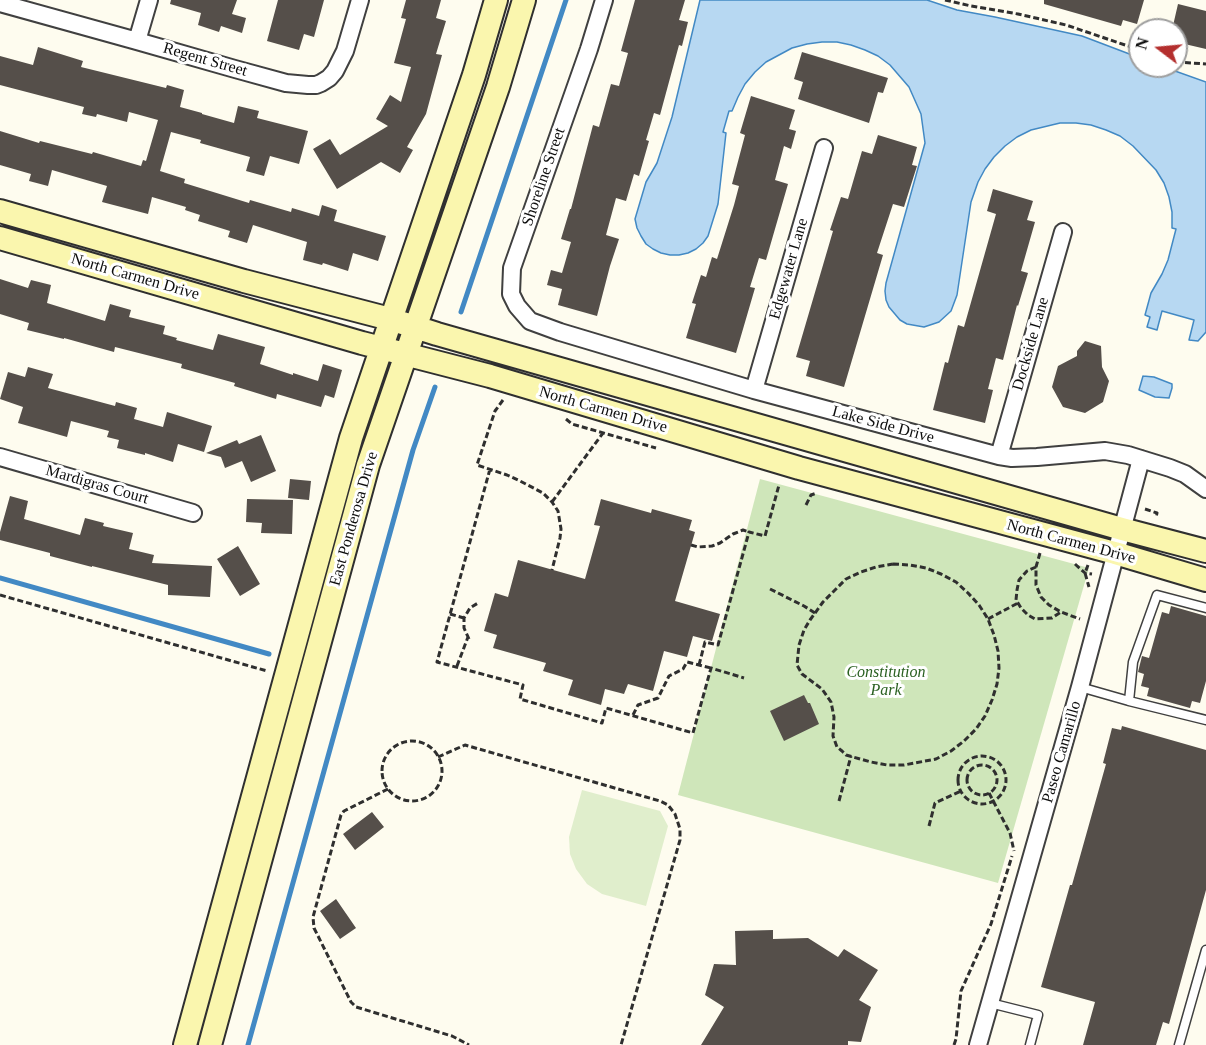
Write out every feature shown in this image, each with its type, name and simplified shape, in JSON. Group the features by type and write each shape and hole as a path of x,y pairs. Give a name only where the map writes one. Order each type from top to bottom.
{"main road":[{"name":"East Ponderosa Drive","path":"185,1045 351,438 474,75 496,0"},
{"name":"East Ponderosa Drive","path":"210,1045 368,465 498,87 524,0"},
{"name":"North Carmen Drive","path":"0,211 233,278 390,319 1122,529 1206,551"},
{"name":"North Carmen Drive","path":"0,238 381,348 490,376 799,468 1115,553 1206,580"}],"street":[{"path":"138,41 149,0"},
{"name":"Regent Street","path":"0,3 286,83 316,85 329,78 335,71 345,51 360,0"},
{"name":"Shoreline Street","path":"560,332 530,321 517,306 511,294 512,268 604,0"},
{"name":"Edgewater Lane","path":"754,390 824,148"},
{"name":"Dockside Lane","path":"999,456 1063,232"},
{"name":"Lake Side Drive","path":"560,332 754,390 999,456 1037,457 1106,451 1141,459 1185,474 1206,489"},
{"name":"Mardigras Court","path":"0,457 193,513"},
{"name":"Paseo Camarillo","path":"978,1045 1080,687 1141,459"}],"lane":[{"path":"1129,701 1133,662 1157,595 1206,608"},
{"path":"1080,687 1206,720"},
{"path":"1179,1045 1206,950"},
{"path":"990,1003 1038,1015 1030,1045"}],"path":[{"path":"945,0 1066,26 1128,46"},
{"path":"1188,63 1206,64"},
{"path":"504,400 495,411 477,465 507,475 543,493 552,502 558,511 561,529 552,570"},
{"path":"563,416 572,424 658,448"},
{"path":"552,502 603,433"},
{"path":"490,469 437,662 524,685 520,699 602,723 606,708 693,733 711,668"},
{"path":"691,545 712,546 744,530 765,536 777,484 787,485"},
{"path":"806,505 811,495 818,492 807,489"},
{"path":"699,665 705,642 718,645 750,532"},
{"path":"1040,553 1036,567 1036,585 1041,597 1061,612 1081,619"},
{"path":"1067,561 1075,564 1085,573"},
{"path":"910,565 926,568 956,582 979,605 988,620 998,651 997,684 985,716 964,741 936,759 904,765 887,765 851,756 842,751 833,736 833,709 827,695 802,674 797,664 797,655 804,630 814,613 846,579 861,572 885,566 910,565"},
{"path":"1036,567 1027,571 1019,580 1016,600 1028,615 1035,618 1052,618 1061,612"},
{"path":"770,589 814,613"},
{"path":"0,595 272,672"},
{"path":"457,667 469,638 464,628 464,618 470,608 478,603"},
{"path":"988,620 1018,603"},
{"path":"450,614 464,618"},
{"path":"633,716 638,705 658,698 669,676 683,669 687,662 744,678"},
{"path":"419,741 434,750 438,757 442,774 440,782 429,795 422,799 413,801 397,797 388,789 382,777 382,768 388,752 402,742 419,741"},
{"path":"438,757 465,745 660,801 668,805 675,814 680,829 680,840 621,1045"},
{"path":"839,801 851,756"},
{"path":"981,756 990,757 1003,769 1006,778 1005,788 993,802 975,803 961,791 958,782 960,772 971,759 981,756"},
{"path":"977,766 988,766 996,775 996,786 989,793 976,794 968,786 968,774 977,766"},
{"path":"388,789 344,811 341,815 314,917 314,928 351,1002 356,1007 452,1036 469,1045"},
{"path":"929,826 935,803 961,791"},
{"path":"989,793 1010,833 1014,851"},
{"path":"954,1045 961,991 991,924"}],"green space":[{"name":"Constitution Park","path":"760,479 1089,568 998,883 678,795"},
{"path":"582,790 660,811 668,826 646,906 602,894 587,884 576,869 570,854 569,837"}],"water":[{"path":"700,0 927,0 957,10 1082,36 1128,53 1128,78 1188,78 1188,76 1206,82 1206,332 1198,341 1189,340 1194,320 1162,311 1157,330 1147,327 1150,317 1145,315 1151,293 1168,260 1176,229 1172,228 1169,197 1156,170 1133,146 1120,136 1106,130 1091,125 1060,123 1031,130 1017,137 994,157 978,182 971,202 957,295 951,311 939,322 924,327 907,324 900,320 886,300 886,283 925,143 921,114 909,87 890,65 865,50 837,42 807,44 792,48 766,62 745,84 732,111 729,111 723,132 726,133 718,204 708,236 696,249 679,255 661,253 646,244 635,219 646,182 657,163 672,117"},
{"path":"1143,376 1154,377 1172,384 1169,398 1155,397 1139,390"}],"building":[{"path":"171,0 237,0 232,14 246,18 242,33 221,26 219,32 198,25 201,13 170,4"},
{"path":"278,0 324,0 314,37 304,34 299,50 267,41"},
{"path":"406,0 441,0 436,18 446,21 436,54 442,55 426,114 407,147 413,150 400,173 381,162 337,189 313,149 330,139 340,155 388,126 376,119 390,95 401,102 411,67 394,63 406,19 401,18"},
{"path":"635,0 685,0 679,20 688,22 682,46 679,45 660,115 654,113 639,176 634,174 626,201 616,198 606,235 619,239 597,316 558,305 562,289 547,285 551,270 562,273 571,242 561,239 593,125 599,127 611,84 619,86 628,53 621,51"},
{"path":"1044,0 1144,0 1139,18 1128,18 1128,21 1123,20 1121,26 1044,4"},
{"path":"1178,4 1206,11 1206,49 1188,45 1188,18 1175,18"},
{"path":"38,47 83,61 81,67 166,88 167,85 184,90 180,107 202,114 234,123 238,106 259,111 257,118 308,131 299,164 270,156 264,176 246,171 250,157 171,132 160,171 185,179 184,183 249,203 250,200 291,212 292,208 319,216 322,205 337,210 334,221 386,236 378,261 353,253 348,271 323,263 322,265 303,260 307,242 253,225 247,243 228,237 230,231 198,221 200,215 185,210 186,207 152,197 148,214 102,202 107,186 52,170 48,186 29,181 31,174 0,165 0,131 39,143 40,141 92,154 93,152 141,166 143,160 146,161 158,120 129,112 127,122 97,114 96,117 82,114 84,107 0,85 0,56 33,65"},
{"path":"802,52 888,78 883,93 878,92 869,123 798,99 803,82 794,79"},
{"path":"751,96 795,110 789,129 796,131 791,149 784,146 775,180 788,184 766,260 759,258 750,287 755,288 736,353 686,338 696,304 692,303 701,275 706,277 712,257 717,259 734,205 739,186 732,184 745,135 740,133"},
{"path":"878,135 917,147 912,165 917,166 904,207 893,204 877,253 883,255 844,387 806,376 810,361 796,357 841,197 848,199 862,151 872,154"},
{"path":"993,189 1033,201 1027,220 1035,222 1021,271 1028,273 1003,360 996,358 988,389 993,390 985,423 933,410 945,362 948,363 958,325 964,327 996,214 987,211"},
{"path":"0,279 28,288 31,280 51,285 47,303 105,321 110,304 131,310 129,317 165,326 163,334 213,350 218,334 265,347 260,364 293,375 293,373 318,381 323,364 342,370 334,398 325,395 321,407 277,394 276,399 234,386 235,383 181,368 182,364 115,347 114,352 27,330 29,323 0,314"},
{"path":"1085,341 1101,346 1102,367 1109,381 1103,402 1085,413 1063,407 1052,387 1058,366 1077,356 1077,351"},
{"path":"28,367 53,374 48,388 115,406 116,402 137,408 134,419 163,427 167,412 212,426 204,452 178,444 173,462 145,453 145,455 117,448 119,440 107,437 109,431 71,421 67,437 18,423 23,407 0,399 8,372 25,377"},
{"path":"261,435 276,471 251,482 242,461 225,468 221,457 206,453 237,440 239,444"},
{"path":"290,479 311,481 309,500 288,498"},
{"path":"10,496 28,501 24,519 80,535 85,518 104,523 103,526 133,533 129,549 154,555 152,563 212,566 210,597 168,595 168,585 50,556 50,553 0,540"},
{"path":"247,499 293,500 292,534 261,533 262,523 246,522"},
{"path":"601,499 651,513 652,509 692,520 689,530 695,532 675,601 720,614 712,641 693,636 687,657 664,651 653,691 628,684 624,694 605,689 601,705 568,695 573,680 543,671 546,663 493,648 497,635 484,631 495,593 508,597 518,560 585,579 600,526 594,525"},
{"path":"238,546 260,584 240,596 217,559"},
{"path":"1171,606 1206,616 1206,681 1200,703 1192,701 1190,708 1147,696 1149,688 1141,686 1144,674 1138,672 1142,656 1149,658 1162,612 1169,614"},
{"path":"804,695 819,724 784,741 770,711"},
{"path":"1122,726 1206,750 1206,890 1169,1024 1163,1022 1156,1045 1083,1045 1095,1002 1041,987 1106,764 1103,763 1112,728 1121,730"},
{"path":"372,812 384,827 355,850 343,834"},
{"path":"336,899 356,928 340,939 320,911"},
{"path":"773,930 773,939 808,938 838,957 844,949 878,970 859,1000 871,1007 861,1042 848,1041 848,1045 701,1045 724,1007 705,995 714,964 736,965 735,931"}],"waterway":[{"path":"461,312 566,0"},
{"path":"248,1045 413,450 435,387"},
{"path":"0,578 269,654"}]}
